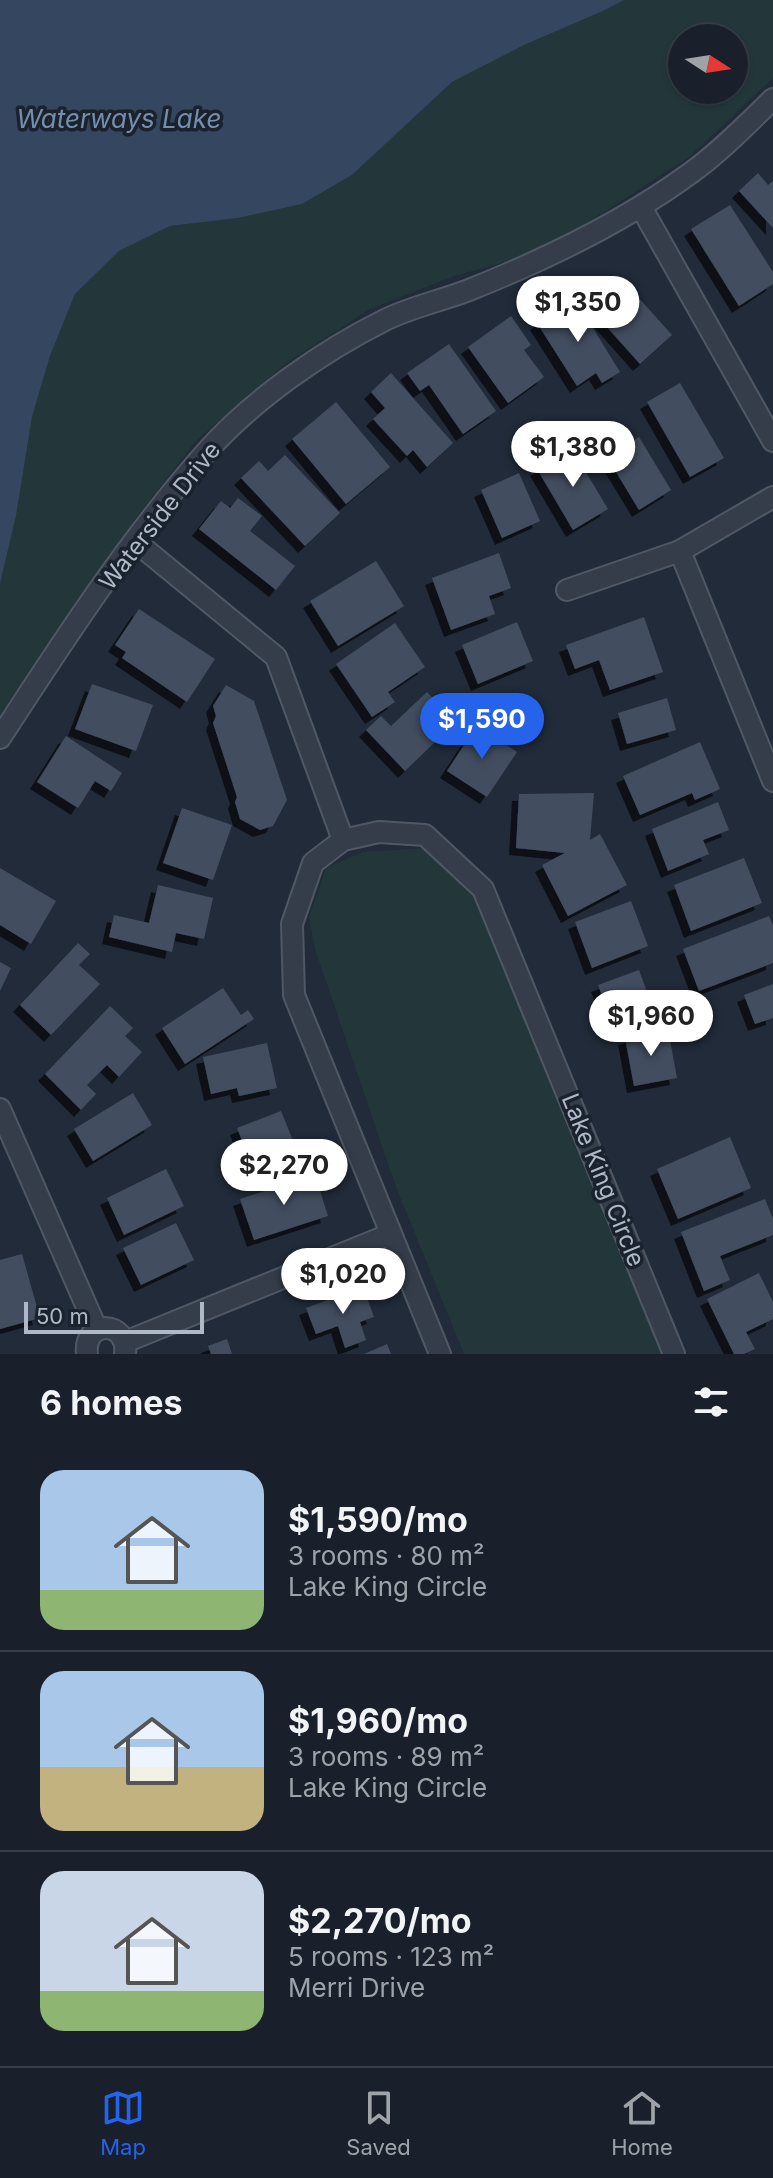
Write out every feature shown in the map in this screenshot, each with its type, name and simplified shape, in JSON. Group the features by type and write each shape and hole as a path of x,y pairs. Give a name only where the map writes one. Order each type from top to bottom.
{"street":[{"name":"Waterside Drive","path":"0,738 136,542 210,448 270,394 321,358 385,320 469,290 596,233 641,207 695,170 773,99"},
{"path":"641,207 773,441"},
{"path":"567,590 680,551 773,497"},
{"path":"136,542 276,657 343,840"},
{"path":"680,551 773,781"},
{"name":"Lake King Circle","path":"440,1354 294,995 292,924 313,863 343,840 379,832 425,835 483,889 674,1354"},
{"path":"0,1109 97,1330"},
{"path":"87,1354 88,1339 97,1330 115,1330 125,1348 391,1234"}],"green space":[{"path":"624,0 773,0 773,78 748,102 748,24 668,24 668,104 745,104 689,157 531,255 454,276 370,309 285,364 196,441 135,519 0,715 0,584 16,516 32,417 50,356 75,294 119,251 170,226 238,218 302,204 352,175 452,82 524,45"},
{"path":"426,848 480,899 667,1354 464,1354 396,1187 315,949 309,917 326,868 363,852"}],"water":[{"name":"Waterways Lake","path":"0,0 624,0 524,45 452,82 352,175 302,204 238,218 170,226 119,251 75,294 50,356 32,417 16,516 0,584"}],"building":[{"path":"758,173 768,185 773,181 773,228 739,191"},
{"path":"730,205 773,272 773,284 739,306 691,229"},
{"path":"620,277 672,335 640,364 588,306"},
{"path":"575,299 620,372 602,383 596,373 577,386 537,323"},
{"path":"511,316 531,345 524,350 544,377 508,403 468,347"},
{"path":"449,344 496,411 463,434 429,385 420,391 407,373"},
{"path":"391,373 453,443 427,467 413,450 407,456 373,419 385,408 371,392"},
{"path":"680,383 724,458 690,477 647,402"},
{"path":"336,402 390,467 346,504 292,439"},
{"path":"639,437 671,490 639,510 607,457"},
{"path":"572,449 608,509 573,530 537,469"},
{"path":"285,455 340,513 305,546 241,478 259,461 268,471"},
{"path":"519,473 540,521 502,538 481,490"},
{"path":"238,498 262,516 250,531 295,566 276,590 199,529 221,501 230,508"},
{"path":"499,553 511,588 489,596 495,614 451,630 432,578"},
{"path":"376,561 404,606 338,646 310,601"},
{"path":"139,609 215,659 187,702 122,658 126,652 115,645"},
{"path":"644,617 663,672 610,690 599,660 575,669 566,645"},
{"path":"517,622 533,661 478,684 462,645"},
{"path":"395,623 425,667 388,692 395,702 372,717 336,664"},
{"path":"92,684 153,705 136,751 75,729"},
{"path":"226,685 254,701 287,800 273,826 260,830 240,819 235,802 237,797 213,723 216,716 213,706"},
{"path":"427,692 456,722 405,771 366,730 381,716 391,726"},
{"path":"667,698 676,730 627,744 618,713"},
{"path":"477,725 517,752 487,797 447,771"},
{"path":"66,736 122,773 111,791 95,781 78,808 37,782"},
{"path":"700,742 720,789 695,800 692,793 640,815 623,776"},
{"path":"594,793 590,840 600,834 627,885 568,916 542,865 565,853 516,848 519,794"},
{"path":"718,802 729,830 703,840 709,854 668,871 652,829"},
{"path":"182,808 232,825 213,880 163,863"},
{"path":"744,858 762,903 691,931 674,885"},
{"path":"0,868 56,901 31,944 0,925"},
{"path":"158,885 213,898 204,939 176,933 172,952 109,937 114,915 149,923"},
{"path":"631,901 648,946 592,968 575,922"},
{"path":"769,916 773,925 773,963 699,991 683,949"},
{"path":"78,943 90,954 79,965 100,984 51,1035 20,1005"},
{"path":"0,962 11,968 0,991"},
{"path":"639,970 654,1011 614,1027 598,985"},
{"path":"773,984 773,1018 755,1024 744,995"},
{"path":"223,988 241,1015 248,1010 254,1019 185,1064 162,1028"},
{"path":"110,1006 133,1028 125,1036 142,1052 119,1077 107,1065 87,1085 96,1094 81,1110 45,1074"},
{"path":"668,1029 677,1078 634,1086 625,1038"},
{"path":"267,1043 277,1088 239,1096 237,1088 211,1094 203,1057"},
{"path":"133,1093 152,1125 93,1161 74,1129"},
{"path":"281,1111 300,1158 257,1176 237,1128"},
{"path":"730,1137 751,1188 678,1219 657,1169"},
{"path":"166,1169 184,1206 124,1235 107,1198"},
{"path":"315,1175 328,1216 254,1240 240,1199"},
{"path":"765,1199 773,1219 773,1235 720,1256 730,1280 704,1291 681,1232"},
{"path":"176,1223 194,1260 141,1285 123,1248"},
{"path":"22,1254 40,1318 0,1329 0,1260"},
{"path":"759,1273 773,1302 773,1319 746,1332 755,1349 734,1354 707,1299"},
{"path":"363,1287 374,1317 360,1322 366,1340 345,1348 338,1326 316,1334 306,1308"},
{"path":"227,1339 232,1354 211,1354 208,1346"},
{"path":"387,1344 391,1354 364,1354"}]}
